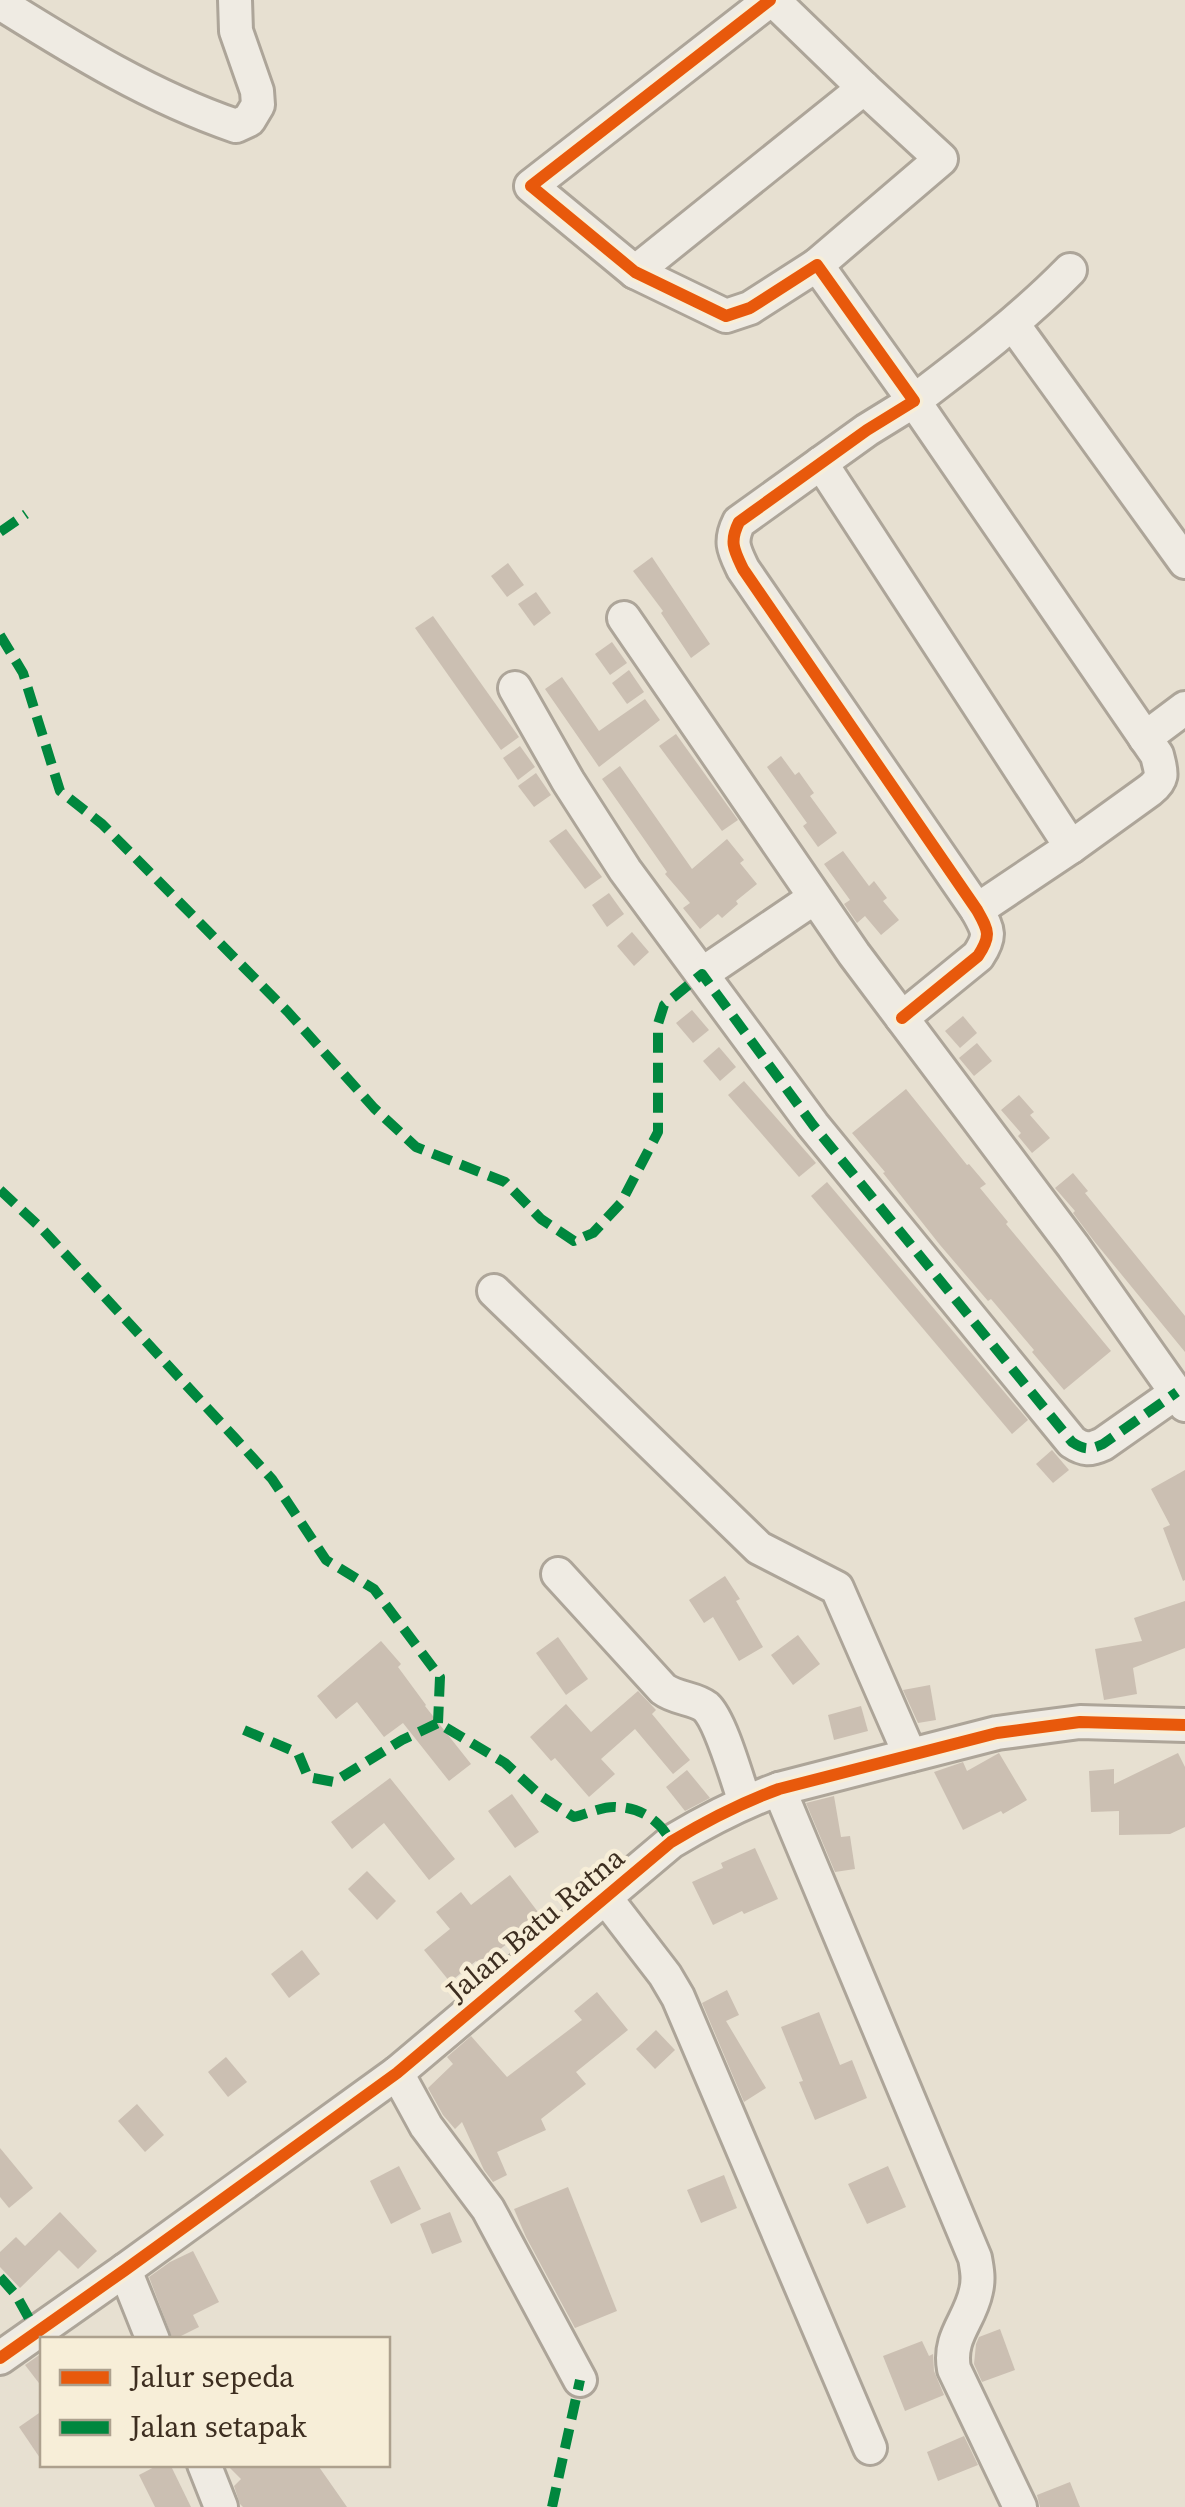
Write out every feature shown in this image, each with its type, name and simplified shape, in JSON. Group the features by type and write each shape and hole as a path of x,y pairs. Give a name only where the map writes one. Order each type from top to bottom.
{"street":[{"path":"0,3 97,64 205,116 236,126 249,120 258,105 236,30 235,0"},
{"path":"772,0 864,88 941,159 818,266 750,308 726,316 635,272 531,186 772,0"},
{"path":"635,272 864,88"},
{"path":"818,266 1156,754 1161,772 1158,783 977,910"},
{"path":"902,1018 966,966 986,945 988,931 743,569 734,550 733,534 739,522 914,401 1013,324 1070,270"},
{"path":"1013,324 1185,562"},
{"path":"821,463 1071,847"},
{"path":"514,688 625,870 813,1125 1072,1442 1092,1449 1181,1399 1073,1246 814,898 624,618"},
{"path":"1145,738 1185,708"},
{"path":"702,974 814,898"},
{"path":"494,1291 759,1548 837,1588 910,1755"},
{"path":"558,1574 663,1689 706,1707 716,1722 745,1802"},
{"name":"Jalan Batu Ratna","path":"0,2358 397,2073 671,1842 745,1802 779,1789 997,1734 1080,1722 1185,1725"},
{"path":"779,1789 974,2258 977,2290 956,2337 954,2369 1020,2507"},
{"path":"605,1897 678,1997 870,2448"},
{"path":"397,2073 426,2126 488,2209 580,2380"},
{"path":"125,2270 152,2337"},
{"path":"205,2467 221,2507"}],"building":[{"path":"652,557 710,644 691,658 633,571"},
{"path":"508,563 524,585 507,597 491,576"},
{"path":"536,592 551,613 534,626 518,604"},
{"path":"433,616 519,737 501,750 415,628"},
{"path":"612,642 627,663 610,675 595,654"},
{"path":"629,670 644,692 627,704 612,683"},
{"path":"562,677 599,731 645,699 660,720 599,767 545,689"},
{"path":"676,734 738,820 722,831 659,746"},
{"path":"520,746 535,767 518,780 503,758"},
{"path":"781,756 795,775 799,772 814,793 810,796 837,833 818,847 803,826 807,823 767,767"},
{"path":"620,766 692,869 727,839 744,860 740,863 757,884 722,918 718,914 700,929 683,908 690,903 665,874 602,779"},
{"path":"536,773 551,795 534,807 518,786"},
{"path":"566,829 602,877 585,889 549,841"},
{"path":"843,851 869,886 874,881 887,898 883,901 899,920 881,935 865,916 857,923 844,904 850,900 824,864"},
{"path":"609,893 624,914 607,927 592,905"},
{"path":"632,932 649,952 634,966 617,946"},
{"path":"692,1010 709,1030 693,1043 676,1023"},
{"path":"963,1016 977,1033 960,1048 945,1031"},
{"path":"977,1043 992,1061 974,1076 959,1058"},
{"path":"719,1047 736,1067 720,1081 703,1061"},
{"path":"744,1081 816,1163 799,1177 728,1095"},
{"path":"906,1089 986,1184 980,1188 1006,1224 1111,1351 1064,1390 991,1299 988,1301 940,1245 852,1133"},
{"path":"1019,1095 1050,1138 1032,1153 1001,1110"},
{"path":"1073,1173 1185,1316 1185,1352 1055,1188"},
{"path":"827,1182 1028,1420 1012,1434 811,1196"},
{"path":"1052,1450 1069,1470 1053,1483 1036,1464"},
{"path":"1185,1470 1183,1581 1163,1528 1170,1525 1151,1489"},
{"path":"725,1576 763,1647 739,1661 713,1617 704,1623 689,1600"},
{"path":"1185,1601 1185,1648 1133,1668 1137,1694 1104,1700 1095,1649 1142,1641 1134,1618"},
{"path":"798,1635 820,1664 793,1685 771,1655"},
{"path":"558,1637 588,1679 566,1695 536,1653"},
{"path":"381,1641 471,1764 449,1781 403,1723 384,1737 357,1702 336,1719 317,1696"},
{"path":"930,1685 936,1720 918,1723 903,1690"},
{"path":"638,1691 690,1760 673,1774 635,1729 601,1759 615,1774 589,1797 555,1758 551,1761 530,1737 566,1704 591,1732"},
{"path":"861,1706 868,1731 834,1740 828,1715"},
{"path":"999,1753 1027,1800 963,1830 934,1772 963,1762 967,1771"},
{"path":"1178,1753 1185,1767 1185,1827 1170,1834 1119,1835 1119,1811 1091,1812 1089,1771 1114,1769 1114,1784"},
{"path":"687,1770 710,1798 685,1811 666,1787"},
{"path":"390,1778 455,1859 429,1880 384,1823 352,1849 331,1822"},
{"path":"512,1794 539,1832 515,1848 488,1811"},
{"path":"834,1796 841,1837 850,1836 855,1869 835,1872 806,1803"},
{"path":"755,1848 778,1899 713,1925 692,1882"},
{"path":"367,1871 396,1901 377,1920 348,1889"},
{"path":"510,1875 544,1920 480,1965 476,1961 450,1982 424,1950 450,1929 436,1912 461,1892 471,1905"},
{"path":"302,1950 320,1974 289,1998 271,1974"},
{"path":"727,1990 739,2015 726,2021 766,2088 744,2102 702,2003"},
{"path":"597,1992 628,2030 576,2072 586,2084 541,2119 546,2130 497,2152 507,2175 493,2182 462,2122 455,2129 428,2088 453,2064 447,2057 471,2036 507,2077 582,2020 574,2011"},
{"path":"819,2012 840,2065 852,2060 867,2098 815,2120 781,2027"},
{"path":"656,2030 675,2050 655,2069 636,2049"},
{"path":"226,2057 247,2082 228,2097 208,2072"},
{"path":"137,2104 164,2135 145,2152 118,2121"},
{"path":"0,2148 33,2188 9,2208 0,2197"},
{"path":"399,2166 421,2209 391,2224 370,2181"},
{"path":"888,2166 906,2207 867,2224 848,2184"},
{"path":"724,2175 737,2208 701,2223 687,2190"},
{"path":"568,2187 617,2311 575,2328 514,2209"},
{"path":"60,2212 97,2251 78,2269 59,2250 20,2288 0,2267 0,2252 16,2237 25,2246"},
{"path":"450,2212 462,2242 432,2254 420,2224"},
{"path":"193,2251 219,2302 193,2315 199,2327 179,2337 172,2337 149,2277"},
{"path":"1000,2329 1015,2370 982,2382 974,2364 976,2344 979,2337"},
{"path":"922,2341 929,2356 933,2354 934,2371 944,2395 905,2411 883,2356"},
{"path":"40,2354 40,2384 25,2365"},
{"path":"40,2412 40,2458 19,2427"},
{"path":"964,2436 978,2465 938,2481 927,2452"},
{"path":"154,2467 171,2467 191,2507 155,2507 139,2475"},
{"path":"229,2467 319,2467 347,2507 243,2507 234,2486 241,2479"},
{"path":"1070,2482 1080,2507 1040,2507 1037,2495"}],"marked path":[{"path":"0,532 26,514"},
{"path":"0,635 23,673 60,791 102,824 416,1147 505,1182 541,1219 574,1241 593,1233 621,1203 658,1132 658,1024 664,1005 702,974 813,1125 1072,1442 1087,1448 1103,1444 1177,1392"},
{"path":"0,1190 42,1229 272,1479 326,1560 374,1589 440,1677 438,1723"},
{"path":"244,1730 298,1753 308,1777 334,1782 438,1723 505,1763 541,1796 574,1817 611,1807 633,1810 656,1822 671,1842"},
{"path":"0,2277 16,2295 36,2331"},
{"path":"552,2507 580,2380"}],"cycle path":[{"path":"770,0 531,186 635,272 726,316 750,308 817,265 914,401 739,522 733,541 743,569 986,928 987,937 978,956 902,1018"},
{"path":"0,2358 397,2073 671,1842 711,1820 779,1789 997,1733 1080,1722 1185,1725"}]}
